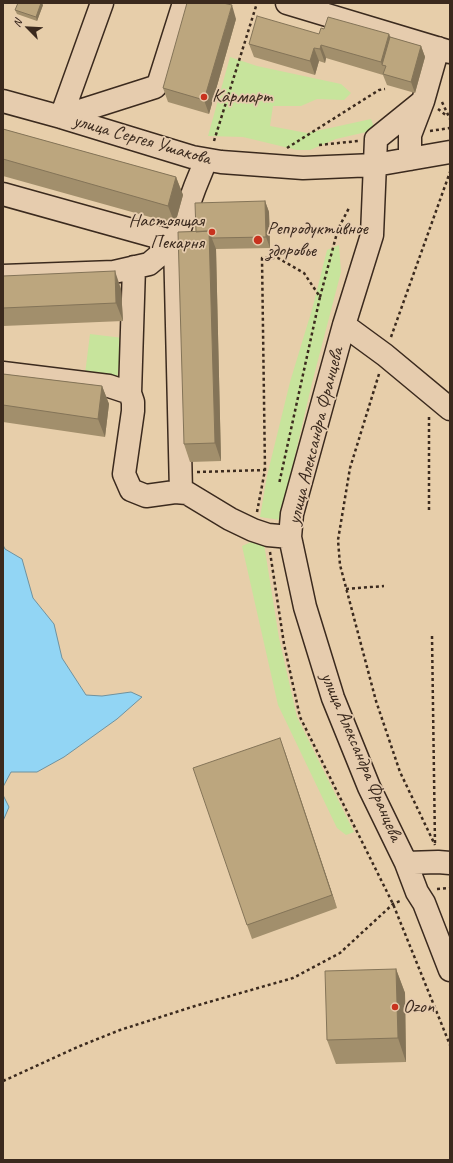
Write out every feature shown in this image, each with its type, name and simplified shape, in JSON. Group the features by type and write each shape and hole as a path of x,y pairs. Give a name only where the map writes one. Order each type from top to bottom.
{"street":[{"path":"61,117 102,3"},
{"path":"61,117 155,87 159,82 184,3"},
{"path":"287,3 444,50 410,135 410,159"},
{"name":"улица Александра Францева","path":"423,100 376,139 372,235 344,325 292,514 290,537 305,607 332,698 369,787 406,863 417,892 424,904 450,970"},
{"name":"улица Сергея Ушакова","path":"3,101 61,117 140,142 210,150 220,162 303,168 375,165 450,152"},
{"path":"210,150 175,242 181,483 187,493 230,519 253,530 268,535 290,537"},
{"path":"3,194 175,242"},
{"path":"3,276 114,272 149,264 175,242"},
{"path":"134,267 130,393 132,411 124,474 131,490 146,496 175,492 181,483"},
{"path":"344,325 385,355 450,409"},
{"path":"3,372 109,386 130,393"},
{"path":"406,863 441,857"}],"path":[{"path":"210,150 257,3"},
{"path":"281,152 380,90 385,89"},
{"path":"424,132 450,128"},
{"path":"319,145 363,140"},
{"path":"441,857 400,772 376,701 340,565 338,540 350,468 385,355 450,172"},
{"path":"320,297 338,229 349,208"},
{"path":"429,392 429,510"},
{"path":"181,483 265,470"},
{"path":"346,590 384,586"},
{"path":"432,636 441,857"},
{"path":"3,1081 80,1046 120,1030 195,1006 292,978 340,953 393,904 450,1045"}],"green space":[{"path":"230,57 257,66 341,84 351,93 344,100 317,99 301,106 273,106 270,126 307,133 371,119 375,130 336,139 310,150 297,150 243,137 208,136"},
{"path":"339,245 341,272 312,383 280,520 260,517 267,476 290,382 313,306 327,250"},
{"path":"90,334 123,338 117,379 85,374"},
{"path":"258,539 264,544 279,638 297,717 354,832 346,835 337,828 278,705 242,546"}],"water":[{"path":"3,545 5,549 22,559 33,598 54,624 62,658 86,695 102,696 131,692 142,697 117,719 64,757 37,772 11,772 3,787"},
{"path":"3,795 9,807 3,821"}],"building":[{"path":"18,3 41,3 36,17 15,10"},
{"path":"187,3 223,3 232,5 204,100 163,88"},
{"path":"257,16 319,34 321,28 324,29 328,17 389,34 381,62 321,45 320,49 314,48 310,61 249,44"},
{"path":"390,37 421,46 411,82 383,74 386,66 382,65"},
{"path":"3,129 176,177 168,206 3,159"},
{"path":"265,201 266,237 212,238 209,231 196,232 195,203"},
{"path":"209,231 215,443 184,444 178,232"},
{"path":"115,271 116,303 3,308 3,276"},
{"path":"3,374 102,386 98,419 3,405"},
{"path":"280,738 332,895 247,925 193,768"},
{"path":"396,969 398,1038 327,1040 325,971"}],"place":[{"name":"Кармарт","path":"204,97"},
{"name":"Настоящая Пекарня","path":"212,232"},
{"name":"Репродуктивное здоровье","path":"258,240"},
{"name":"Ozon","path":"395,1007"}]}
